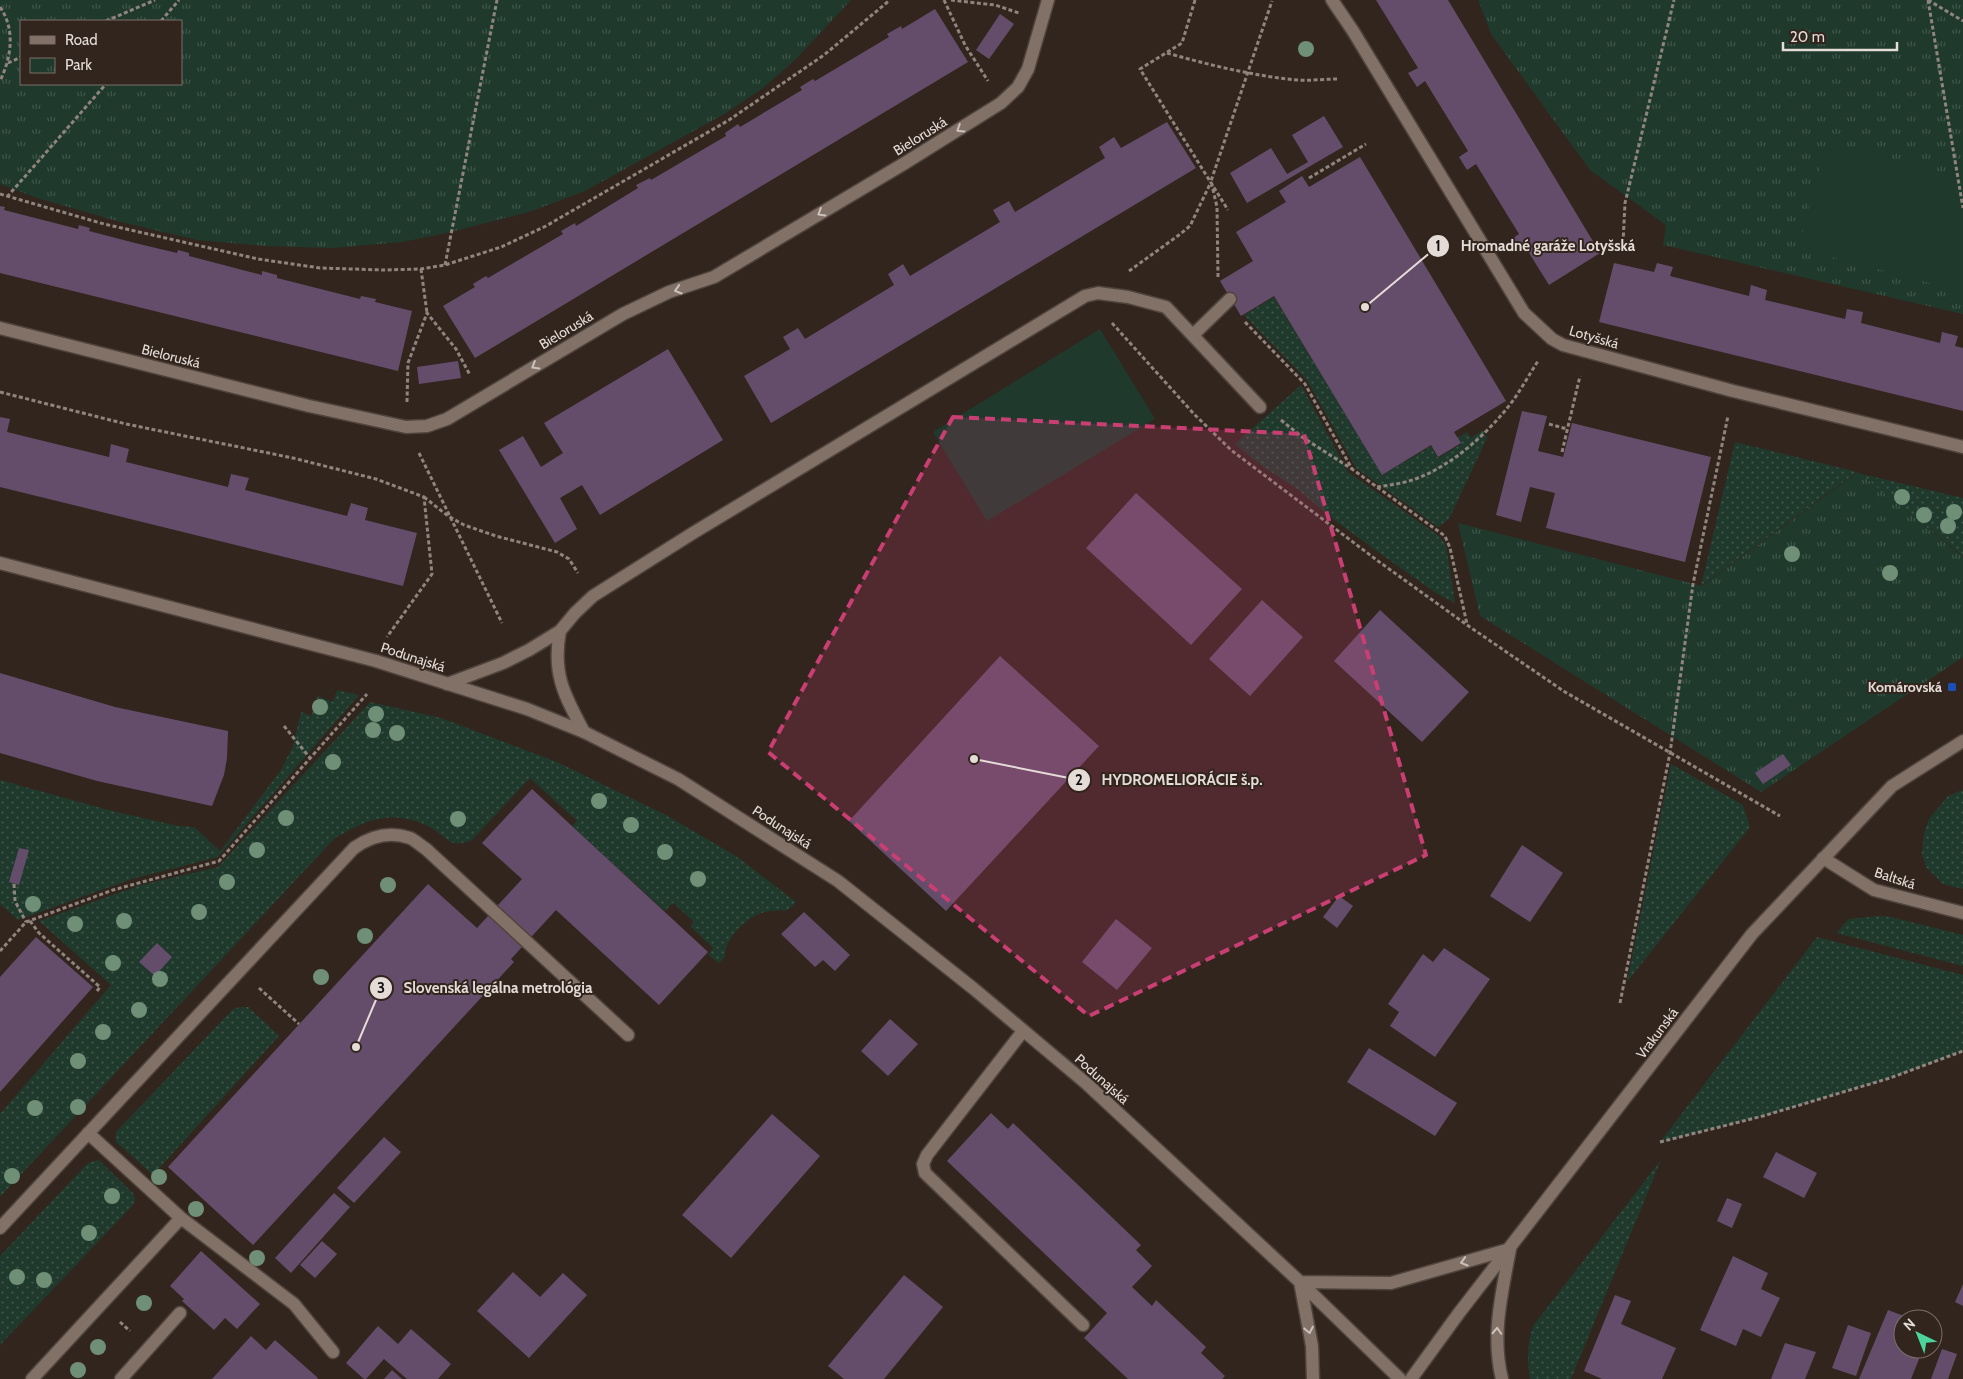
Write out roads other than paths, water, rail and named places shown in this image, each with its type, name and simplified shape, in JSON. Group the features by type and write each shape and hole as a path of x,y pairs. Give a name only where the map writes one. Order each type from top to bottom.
{"street":[{"name":"Bieloruská","path":"0,328 309,406 406,427 417,427 438,422 647,301 714,277 906,163 1001,103 1018,87 1028,69 1048,0"},
{"name":"Lotyšská","path":"1332,0 1354,31 1524,313 1552,339 1563,345 1733,391 1963,448"},
{"path":"447,684 502,663 529,650 560,631 593,596 1084,296 1098,293 1106,294 1143,300 1166,307 1260,407"},
{"path":"1193,335 1228,300"},
{"name":"Podunajská","path":"0,563 376,661 528,709 584,732 678,779 838,881 974,989 1087,1084 1300,1282 1400,1379"},
{"path":"560,631 556,652 564,696 584,732"},
{"name":"Vrakunská","path":"1411,1379 1459,1313 1752,934 1892,786 1963,741"},
{"path":"0,1228 354,848 367,839 388,834 410,838 426,849 628,1036"},
{"name":"Baltská","path":"1823,858 1874,890 1963,913"},
{"path":"1023,1031 927,1156 923,1164 925,1173 1083,1325"},
{"path":"88,1133 181,1218 294,1304 333,1352"},
{"path":"32,1379 181,1218"},
{"path":"1313,1379 1312,1346 1300,1282 1391,1283 1510,1249 1498,1316 1496,1342 1502,1379"},
{"path":"121,1379 180,1313"}],"place":[{"name":"Hromadné garáže Lotyšská","path":"1365,307"},
{"name":"Komárovská","path":"1952,687"},
{"name":"HYDROMELIORÁCIE š.p.","path":"974,759"},
{"name":"Slovenská legálna metrológia","path":"356,1047"}]}
